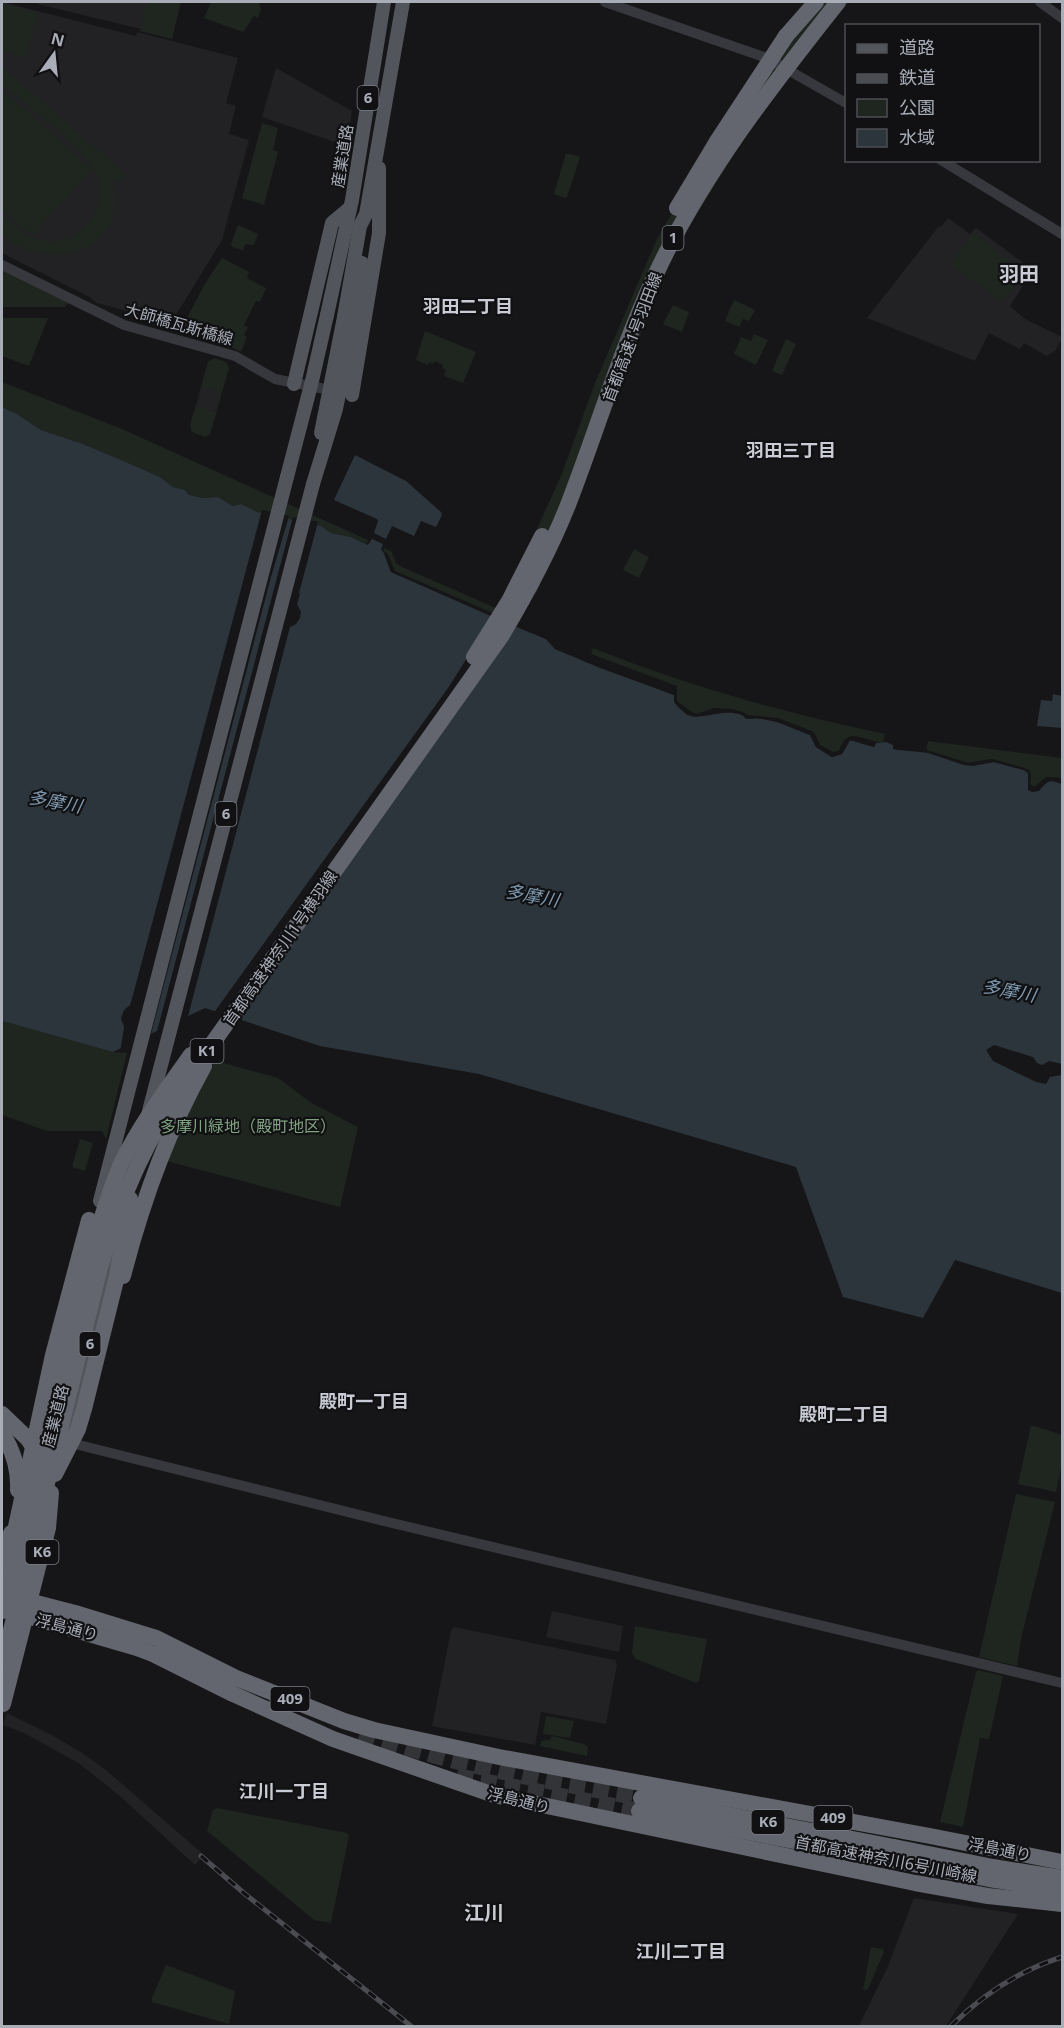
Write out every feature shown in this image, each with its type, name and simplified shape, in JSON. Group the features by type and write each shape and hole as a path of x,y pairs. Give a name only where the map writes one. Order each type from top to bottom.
{"highway":[{"name":"首都高速1号羽田線","path":"562,504 644,274 665,230 716,143 786,36 814,2"},
{"path":"802,47 834,2"},
{"name":"首都高速1号羽田線","path":"562,504 654,279 674,236 727,149 838,2"},
{"name":"首都高速神奈川1号横羽線","path":"2,1667 100,1267 142,1147 227,1023 476,675 531,585 562,504"},
{"name":"首都高速神奈川1号横羽線","path":"2,1618 102,1216 122,1164 155,1106 466,668 521,579 562,504"},
{"path":"66,1441 79,1433 87,1420 136,1230 164,1148 182,1107 227,1023"},
{"path":"5,1568 53,1355 89,1220 120,1154 155,1106"},
{"name":"K6","path":"2,1414 28,1439 42,1460 50,1484 51,1505 48,1528 2,1711"},
{"name":"K6","path":"2,1433 12,1453 18,1484 5,1568"},
{"name":"浮島通り","path":"2,1594 23,1607 145,1651 333,1739 494,1795 915,1883 999,1898 1062,1904"},
{"name":"浮島通り","path":"2,1609 23,1607 75,1613 156,1638 236,1678 344,1721 374,1730 499,1757 1062,1862"},
{"name":"首都高速神奈川6号川崎線","path":"1062,1878 640,1805 989,1879 1062,1891"}],"main road":[{"name":"産業道路","path":"2,1587 5,1568 312,381 350,208 384,2"},
{"name":"産業道路","path":"2,1694 313,484 315,460 349,318 360,226 366,214 403,2"},
{"path":"352,395 379,233 380,172 377,150"},
{"path":"294,384 332,223 350,208"}],"street":[{"path":"605,2 767,58 845,102"},
{"path":"1040,2 1062,18"},
{"path":"944,162 1062,234"},
{"name":"大師橋瓦斯橋線","path":"2,264 124,325 235,356 275,379 352,395"},
{"path":"41,1435 409,1528 1062,1683"}],"shaded area":[{"path":"2,2 136,36 137,32 238,58 226,103 236,106 229,134 249,140 222,240 171,323 97,303 88,296 2,253"},
{"path":"38,2 178,2 170,36 37,4"},
{"path":"276,68 352,111 346,146 262,117"},
{"path":"948,218 970,234 976,228 1033,270 1010,306 1025,319 1062,337 1056,350 1047,356 1024,343 1020,349 989,333 975,361 867,318 939,226 941,227"},
{"path":"202,386 221,392 215,412 196,407"},
{"path":"552,1611 623,1626 619,1652 546,1637"},
{"path":"454,1627 615,1660 617,1664 606,1724 541,1712 535,1745 432,1726 451,1631"},
{"path":"7,1713 50,1734 106,1770 204,1855 195,1865 121,1797 80,1764 24,1733 3,1725"},
{"path":"914,1898 1018,1914 946,2026 859,2026 888,1966"}],"green space":[{"path":"147,2 181,2 172,39 140,31"},
{"path":"211,2 259,2 261,10 258,18 254,16 243,32 204,18"},
{"path":"806,2 849,2 792,70 750,129 676,247 536,594 513,582 561,476 595,383 657,239 716,137"},
{"path":"2,3 38,13 26,57 2,51"},
{"path":"2,67 126,174 117,184 112,180 115,207 111,222 93,244 81,250 53,255 38,253 24,249 2,233 2,213 21,231 34,238 49,241 62,240 74,235 85,227 92,216 99,190 97,176 83,155 55,128 2,84"},
{"path":"2,89 92,169 33,236 2,209"},
{"path":"262,123 278,128 273,150 278,152 264,205 242,198"},
{"path":"566,153 580,157 565,198 554,194"},
{"path":"238,225 258,234 254,245 246,244 243,249 245,251 232,247 231,244"},
{"path":"973,233 1025,271 1002,302 950,264"},
{"path":"222,258 249,272 247,278 266,288 260,302 256,301 244,325 248,327 244,335 247,337 241,352 213,338 181,330 204,285"},
{"path":"2,269 68,303 65,307 2,307"},
{"path":"734,300 755,310 749,321 743,319 739,327 725,321"},
{"path":"673,305 689,312 682,332 663,324"},
{"path":"2,318 48,318 29,366 2,356"},
{"path":"425,331 476,352 463,383 444,376 446,370 442,368 443,365 435,361 433,364 429,362 428,365 416,360"},
{"path":"754,334 768,340 756,365 734,354 741,337 751,341"},
{"path":"786,339 796,344 782,375 772,371"},
{"path":"214,358 226,362 229,368 210,434 205,437 192,432 190,425 208,362","holes":["202,387 220,392 215,412 196,406"]},
{"path":"2,382 122,429 368,540 367,544 351,537 331,533 321,526 256,512 241,504 233,506 218,497 203,498 189,495 185,490 173,487 160,477 83,444 41,430 2,407"},
{"path":"384,548 391,551 396,563 402,567 505,612 503,618 394,571 387,553 383,551"},
{"path":"634,549 649,557 639,578 623,570"},
{"path":"593,648 665,675 737,697 885,734 883,742 851,736 844,740 838,751 833,752 820,745 814,732 778,718 748,715 732,709 713,708 699,714 693,713 677,701 677,686 591,654"},
{"path":"928,741 1062,758 1062,778 1046,777 1034,787 1030,784 1029,770 992,759 968,763 926,750"},
{"path":"2,1020 113,1052 127,1053 106,1139 102,1131 47,1131 2,1115"},
{"name":"多摩川緑地（殿町地区）","path":"213,1060 278,1078 313,1104 358,1127 340,1207 159,1159"},
{"path":"80,1139 93,1143 85,1171 72,1167"},
{"path":"1031,1425 1062,1435 1062,1463 1056,1492 1018,1484"},
{"path":"1016,1494 1055,1502 1021,1639 1017,1666 979,1657"},
{"path":"635,1626 707,1639 699,1681 696,1683 636,1659 632,1653"},
{"path":"978,1670 1003,1676 989,1739 980,1738 963,1827 940,1822"},
{"path":"546,1716 574,1721 570,1738 543,1734"},
{"path":"552,1736 584,1744 588,1747 587,1756 540,1746 541,1741 550,1740"},
{"path":"217,1808 347,1833 349,1836 331,1923 314,1920 207,1831 213,1810"},
{"path":"871,1947 883,1949 884,1952 868,1989 863,1990"},
{"path":"166,1965 235,1991 229,2024 152,2002"}],"water":[{"name":"多摩川","path":"2,407 41,430 83,444 160,477 173,487 185,490 189,495 203,498 218,497 233,506 241,504 257,512 321,526 331,533 351,537 368,545 372,539 383,544 381,550 391,572 546,639 555,649 674,695 674,702 691,715 729,713 750,719 773,721 810,735 816,747 832,757 842,754 850,740 874,747 876,743 886,742 893,745 893,749 931,753 964,765 994,762 1024,770 1028,773 1028,790 1039,791 1052,781 1062,784 1062,1064 1049,1061 1042,1065 1037,1063 1033,1057 994,1045 986,1050 993,1061 1036,1082 1046,1084 1050,1077 1062,1075 1062,1293 955,1260 923,1318 843,1297 796,1167 479,1074 320,1046 205,1008 113,1052 3,1021"},
{"path":"355,455 406,481 441,512 442,515 436,527 421,521 414,536 392,526 386,539 374,533 377,519 334,500"},
{"path":"1053,694 1062,696 1062,728 1037,726 1041,700 1052,701"}],"pier":[{"path":"262,510 289,516 150,1038 120,1053 124,1027 121,1018 124,1010 130,1005 133,995"},
{"path":"293,517 318,522 299,593 297,604 301,612 300,618 290,627 187,1020 156,1035"},
{"path":"384,553 388,554 395,571 546,636 557,646 676,693 677,702 689,712 697,714 710,710 732,709 748,716 778,719 812,732 818,745 832,754 840,752 850,737 872,744 876,743 874,747 850,740 842,754 832,757 816,747 810,735 777,722 757,718 746,719 741,713 728,711 696,717 687,715 674,702 674,695 555,649 546,639 514,626 238,1022 213,1014 448,688 493,617 391,572"},
{"path":"926,750 968,763 992,759 1025,768 1030,771 1030,784 1033,789 1037,789 1044,779 1050,777 1062,781 1062,784 1051,780 1046,781 1039,791 1032,792 1028,790 1028,773 1024,770 994,762 973,766 964,765 925,752"}],"tunnel":[{"path":"360,1733 464,1763 641,1798"},
{"path":"457,1776 639,1811"}],"railway":[{"path":"201,1856 245,1894 411,2026"},
{"path":"951,2026 989,1994 1017,1976 1062,1957"}],"district":[{"name":"羽田","path":"1019,274"},
{"name":"羽田二丁目","path":"468,307"},
{"name":"羽田三丁目","path":"791,451"},
{"name":"殿町一丁目","path":"364,1402"},
{"name":"殿町二丁目","path":"844,1415"},
{"name":"江川一丁目","path":"284,1792"},
{"name":"江川","path":"484,1913"},
{"name":"江川二丁目","path":"681,1952"}]}
